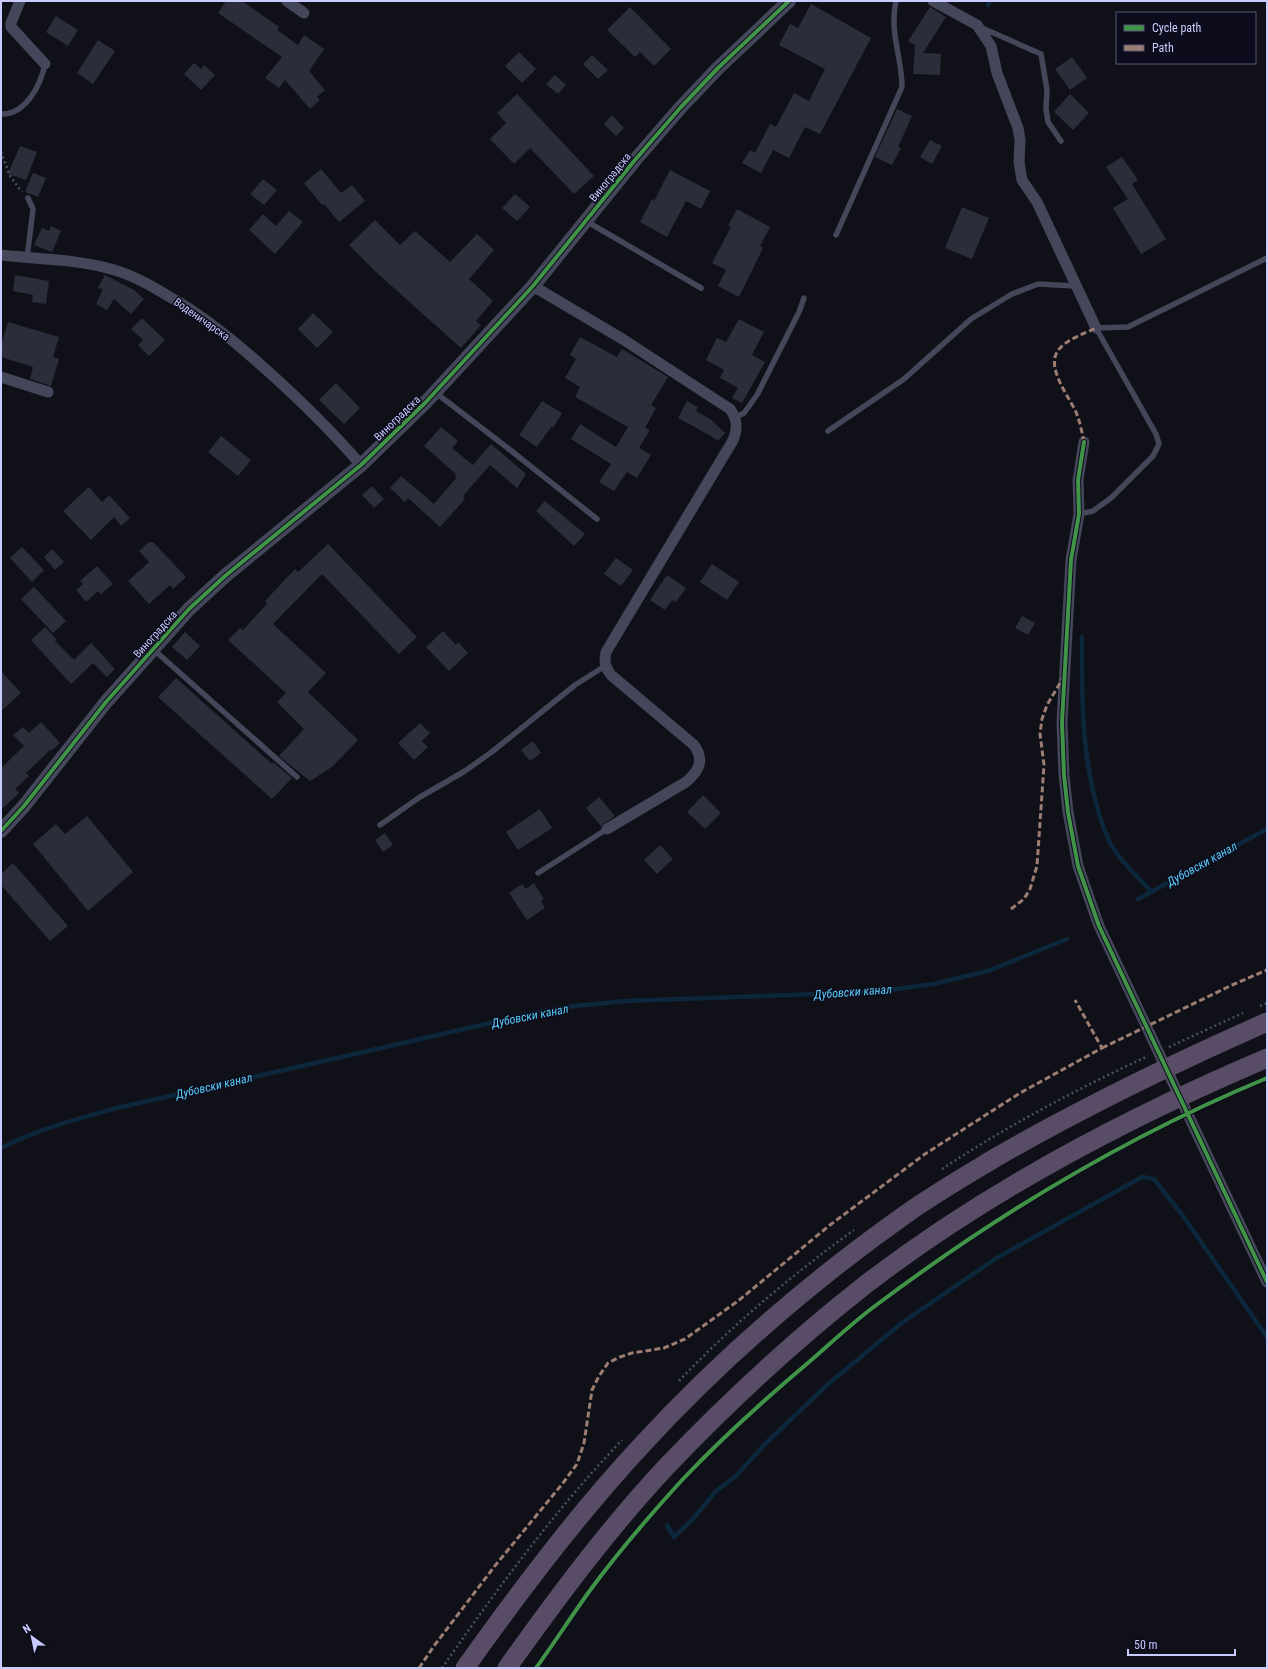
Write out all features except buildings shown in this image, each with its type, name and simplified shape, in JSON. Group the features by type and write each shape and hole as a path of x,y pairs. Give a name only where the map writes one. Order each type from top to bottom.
{"highway":[{"path":"465,1668 534,1574 641,1446 732,1354 847,1257 908,1212 1030,1138 1103,1098 1216,1044 1267,1022"},
{"path":"507,1668 560,1594 599,1545 666,1468 754,1379 824,1318 927,1240 1046,1166 1116,1128 1267,1058"}],"street":[{"path":"20,1 11,23 11,27 45,64"},
{"path":"286,1 304,13"},
{"name":"Виноградска","path":"1,831 24,806 106,702 189,609 220,580 361,465 436,393 533,286 635,160 681,106 718,68 788,1"},
{"path":"933,1 977,25 991,46 997,73 1018,128 1020,140 1018,162 1022,180 1037,202 1096,328"},
{"name":"Воденичарска","path":"1,255 92,265 119,271 144,282 193,310 240,346 285,386 332,433 361,465"},
{"path":"533,286 630,344 730,409 736,417 736,431 734,437 606,652 604,660 611,675 694,745 699,755 700,762 698,769 686,782 607,830"},
{"path":"1,377 48,392"},
{"path":"1084,442 1078,480 1079,514 1071,560 1062,722 1064,775 1068,812 1078,866 1099,926 1126,980 1267,1282"}],"lane":[{"path":"836,235 902,87 902,74 893,26 896,1"},
{"path":"977,25 1041,54 1047,90 1046,109 1048,122 1061,140"},
{"path":"1,114 16,111 26,102 35,91 42,78 45,64"},
{"path":"27,258 34,209 28,198"},
{"path":"586,221 701,288"},
{"path":"1079,514 1093,511 1111,498 1153,456 1159,444 1156,434 1096,328 1128,328 1267,258"},
{"path":"828,431 904,378 971,319 1012,294 1038,284 1076,286"},
{"path":"736,417 744,412 757,395 799,312 804,298"},
{"path":"436,393 510,449 597,519"},
{"path":"153,649 297,777"},
{"path":"380,825 420,797 465,771 493,751 575,685 606,666"},
{"path":"538,873 607,830"}],"path":[{"path":"1,152 5,165 16,184"}],"waterway":[{"path":"988,5 990,1"},
{"path":"1082,637 1082,695 1084,733 1089,771 1096,804 1114,850 1151,891"},
{"name":"Дубовски канал","path":"1138,899 1267,829"},
{"name":"Дубовски канал","path":"1,1148 43,1130 72,1120 117,1108 539,1012 574,1006 625,1001 875,992 933,984 988,971 1067,939"},
{"path":"667,1525 674,1537 692,1520 716,1491 735,1477 765,1444 827,1385 903,1322 995,1259 1142,1177 1154,1179 1183,1216 1267,1337"}],"marked path":[{"path":"1084,442 1076,412 1060,383 1055,366 1055,359 1057,352 1064,344 1096,328"},
{"path":"1011,909 1024,899 1030,889 1037,866 1044,765 1040,734 1042,719 1047,705 1063,678"},
{"path":"1102,1048 1232,985 1267,970"},
{"path":"419,1668 494,1567 577,1464 584,1443 592,1390 608,1363 632,1353 664,1348 685,1339 738,1301 830,1225 925,1154 1020,1093 1102,1048 1075,1000"}],"cycle path":[{"path":"1,831 24,806 106,702 189,609 225,576 361,465 425,403 533,286 635,160 681,107 718,68 789,1"},
{"path":"1084,442 1078,480 1079,514 1071,560 1062,722 1064,775 1068,812 1078,866 1099,926 1267,1282"},
{"path":"536,1668 602,1575 683,1479 744,1419 858,1319 921,1272 968,1240 1015,1209 1064,1180 1164,1125 1267,1078"}]}
